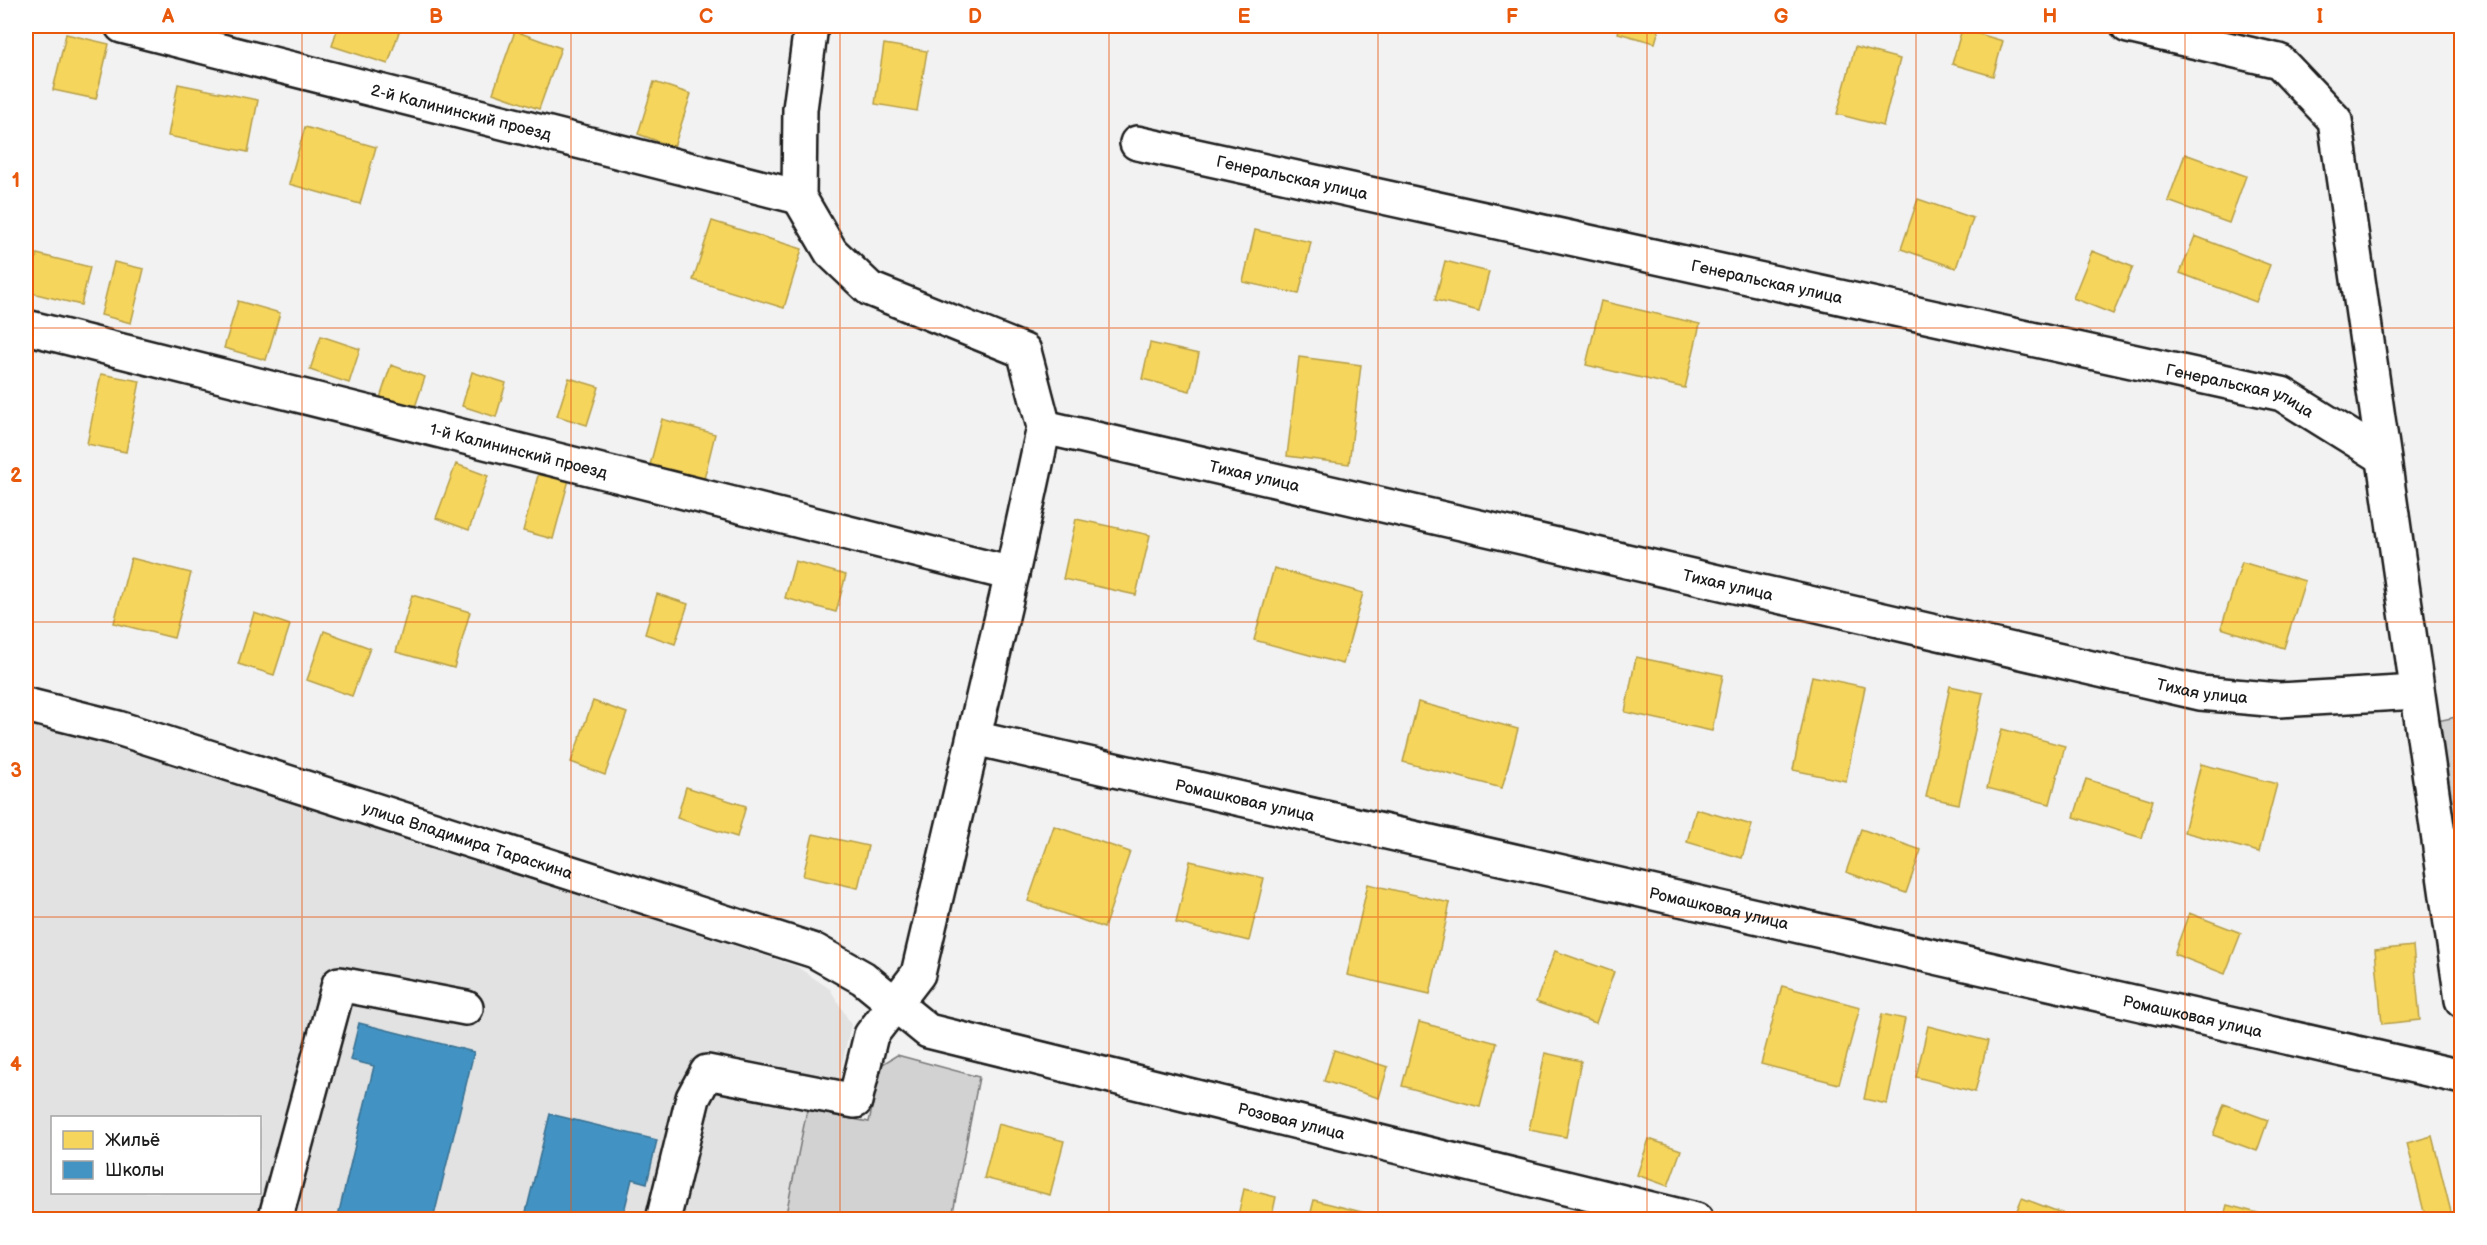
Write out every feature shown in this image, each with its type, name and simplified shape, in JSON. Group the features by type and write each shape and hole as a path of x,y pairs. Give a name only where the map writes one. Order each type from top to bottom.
{"street":[{"name":"2-й Калининский проезд","path":"122,26 799,197"},
{"path":"663,1220 693,1098 706,1072 855,1101 871,1035 918,974 1044,427 1024,351 870,289 831,252 799,197 800,109 810,26"},
{"path":"2128,26 2279,61 2335,120 2462,1000"},
{"name":"Генеральская улица","path":"1137,143 2282,394 2383,457"},
{"name":"1-й Калининский проезд","path":"26,327 1011,574"},
{"name":"Тихая улица","path":"1044,427 2200,693 2279,700 2417,692"},
{"name":"улица Владимира Тараскина","path":"26,705 118,728 815,951 863,978 896,1004"},
{"name":"Ромашковая улица","path":"974,738 2462,1077"},
{"path":"275,1220 339,984 466,1008"},
{"name":"Розовая улица","path":"896,1004 928,1031 1696,1220"}],"shaded area":[{"path":"2461,716 2461,886 2437,721"},
{"path":"26,723 112,743 796,966 830,989 851,1024 838,1082 807,1110 785,1219 26,1220"},
{"path":"897,1055 979,1077 953,1212 959,1219 785,1219 807,1110 869,1122 881,1065"}],"building: Жильё":[{"path":"338,26 401,26 388,64 332,46"},
{"path":"1620,26 1660,26 1655,43 1618,33"},
{"path":"1962,29 2003,41 1993,76 1952,64"},
{"path":"515,31 561,48 539,109 493,93"},
{"path":"66,34 109,44 96,99 53,90"},
{"path":"884,44 927,51 917,111 875,104"},
{"path":"1855,47 1900,59 1883,126 1837,114"},
{"path":"654,82 691,94 674,147 638,134"},
{"path":"178,84 258,100 248,152 168,136"},
{"path":"305,127 376,147 360,204 289,184"},
{"path":"2185,154 2246,176 2229,223 2168,201"},
{"path":"1918,199 1973,218 1956,268 1901,249"},
{"path":"712,221 802,249 784,308 693,280"},
{"path":"1255,230 1311,242 1299,294 1243,282"},
{"path":"2195,236 2270,265 2256,302 2180,273"},
{"path":"2092,251 2133,267 2113,314 2073,298"},
{"path":"37,254 90,267 81,305 28,292"},
{"path":"1445,261 1489,272 1479,311 1435,300"},
{"path":"114,262 144,269 131,323 101,315"},
{"path":"238,301 280,313 266,360 224,348"},
{"path":"1601,301 1700,324 1685,388 1586,365"},
{"path":"321,336 360,349 349,383 310,370"},
{"path":"1150,343 1199,354 1190,391 1142,379"},
{"path":"1299,357 1361,365 1349,464 1287,456"},
{"path":"391,365 425,377 413,413 379,401"},
{"path":"472,372 506,383 496,417 462,406"},
{"path":"101,374 140,381 126,452 87,444"},
{"path":"569,378 599,387 587,425 557,416"},
{"path":"662,419 715,434 703,483 649,469"},
{"path":"456,464 488,476 469,530 436,518"},
{"path":"540,468 570,476 553,539 523,531"},
{"path":"1076,519 1150,535 1136,595 1063,579"},
{"path":"131,558 191,573 174,638 114,623"},
{"path":"795,561 846,575 836,612 785,598"},
{"path":"2242,562 2305,581 2284,648 2221,628"},
{"path":"1274,568 1363,593 1343,664 1254,640"},
{"path":"657,594 688,604 675,644 645,634"},
{"path":"412,595 470,612 454,668 396,652"},
{"path":"254,613 290,625 274,675 238,664"},
{"path":"324,631 370,648 352,696 307,680"},
{"path":"1636,657 1723,675 1712,731 1625,712"},
{"path":"1812,676 1865,687 1846,781 1793,770"},
{"path":"1950,686 1983,693 1959,804 1926,797"},
{"path":"593,701 627,713 605,775 571,762"},
{"path":"1418,702 1518,729 1502,788 1403,762"},
{"path":"2002,729 2065,746 2050,804 1987,788"},
{"path":"2201,764 2277,784 2259,852 2184,832"},
{"path":"2086,779 2153,800 2142,838 2074,817"},
{"path":"686,787 746,806 737,837 677,818"},
{"path":"1696,809 1752,825 1742,858 1687,842"},
{"path":"1054,826 1130,852 1104,928 1028,901"},
{"path":"1861,829 1921,850 1906,893 1846,872"},
{"path":"813,834 868,846 858,888 803,876"},
{"path":"1190,861 1264,878 1249,941 1176,923"},
{"path":"1368,884 1450,903 1430,994 1347,975"},
{"path":"2189,913 2241,933 2225,974 2174,954"},
{"path":"2413,946 2420,1020 2382,1024 2375,950"},
{"path":"1555,951 1614,972 1596,1023 1536,1002"},
{"path":"1782,986 1860,1007 1839,1084 1761,1064"},
{"path":"1882,1014 1905,1019 1887,1104 1864,1099"},
{"path":"1419,1022 1497,1043 1480,1107 1402,1086"},
{"path":"1928,1026 1988,1041 1975,1092 1916,1077"},
{"path":"1334,1050 1388,1067 1379,1098 1324,1081"},
{"path":"1545,1053 1581,1061 1566,1137 1529,1130"},
{"path":"2224,1104 2268,1120 2257,1151 2213,1135"},
{"path":"998,1124 1064,1141 1050,1195 984,1178"},
{"path":"2432,1136 2453,1220 2426,1220 2407,1143"},
{"path":"1649,1139 1681,1150 1668,1186 1637,1175"},
{"path":"1244,1189 1276,1197 1271,1220 1237,1220"},
{"path":"2022,1198 2072,1217 2071,1220 2013,1220"},
{"path":"1314,1200 1366,1213 1364,1220 1309,1220"},
{"path":"2227,1205 2285,1220 2223,1220"}],"building: Школы":[{"path":"359,1023 474,1052 433,1220 337,1220 374,1066 350,1060"},
{"path":"550,1114 657,1140 647,1183 632,1179 622,1220 524,1220"}]}
